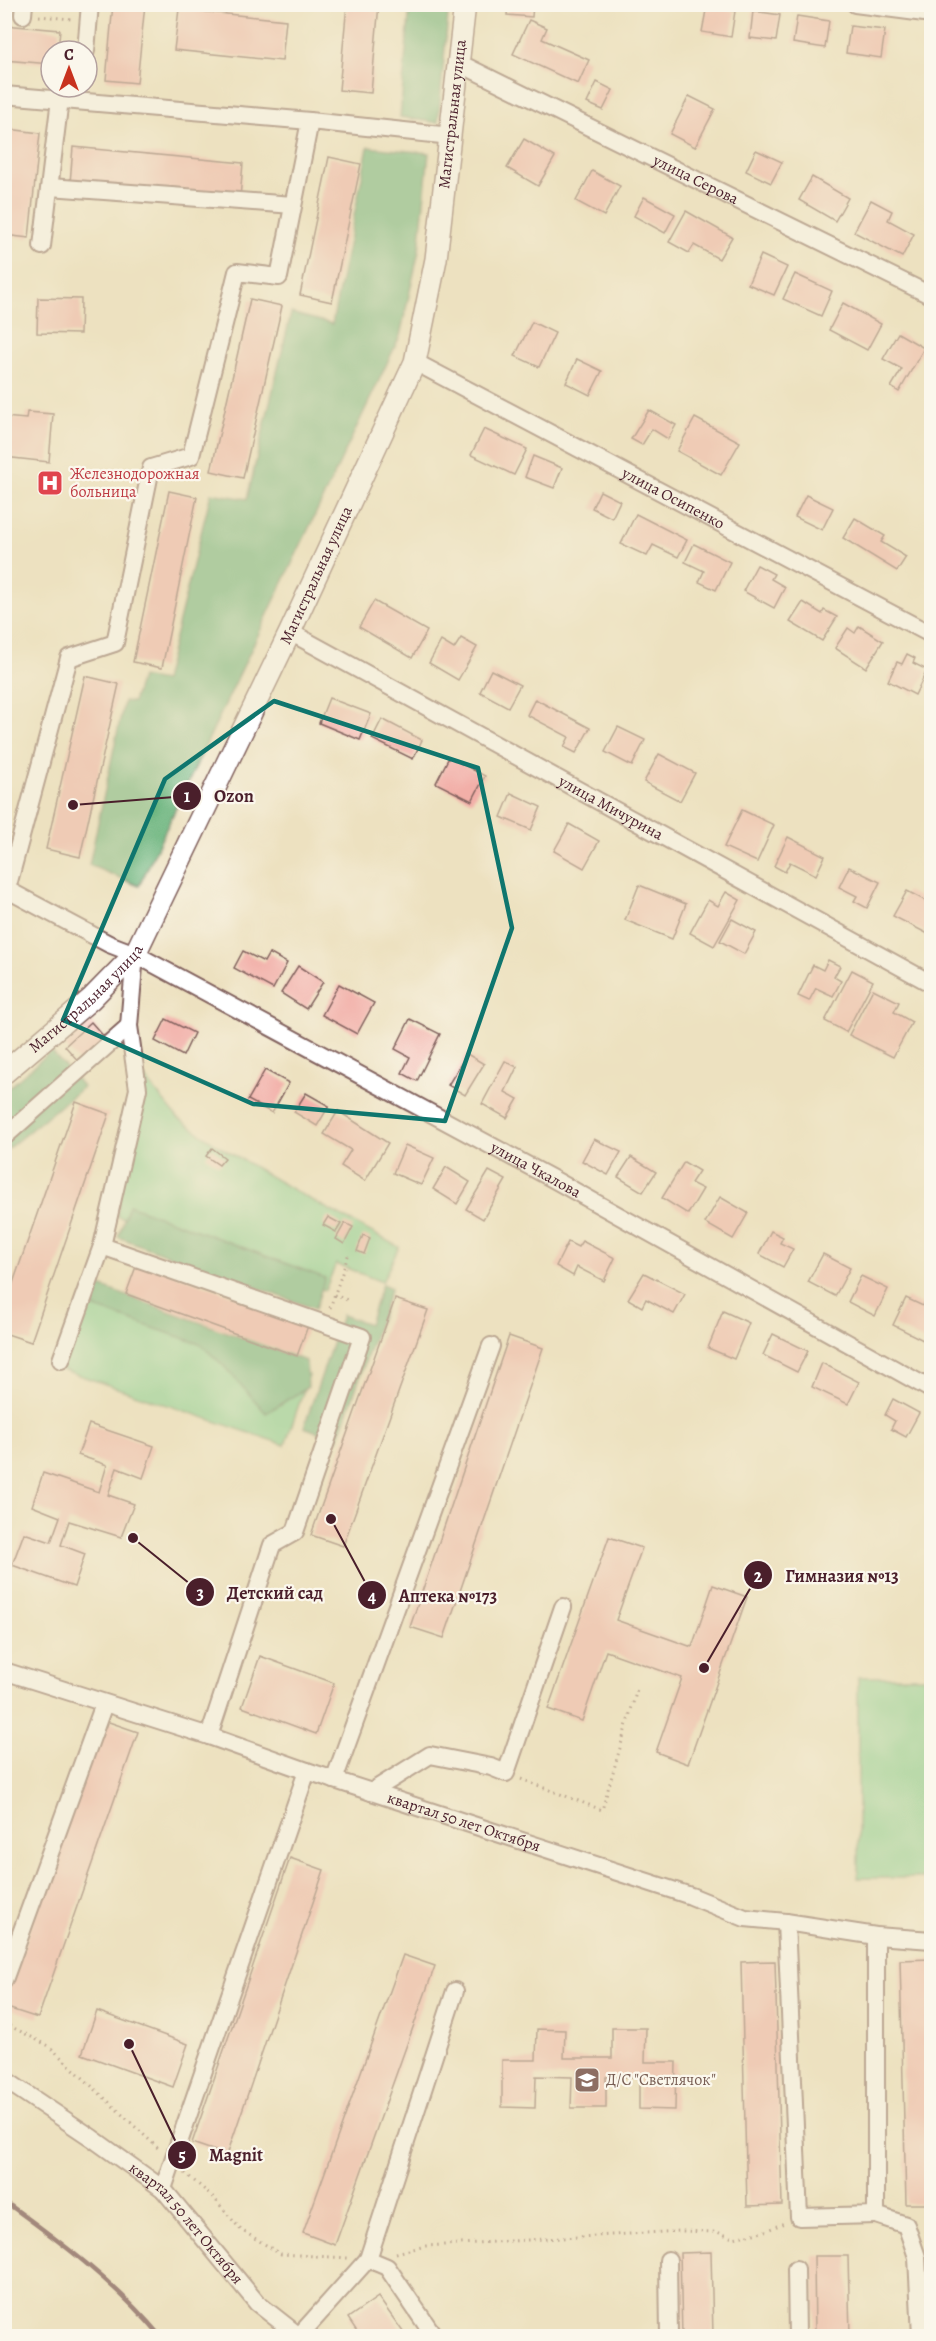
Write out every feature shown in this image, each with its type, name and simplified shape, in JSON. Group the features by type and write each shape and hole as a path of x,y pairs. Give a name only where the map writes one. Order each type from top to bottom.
{"main road":[{"name":"Магистральная улица","path":"4,1073 91,999 135,954 290,632 415,362 436,259 465,4"}],"street":[{"path":"855,4 932,14"},
{"path":"87,39 89,12"},
{"name":"улица Серова","path":"459,63 932,296"},
{"path":"4,95 39,98"},
{"path":"99,96 451,136"},
{"path":"42,246 60,99"},
{"path":"6,888 69,658 115,643 151,468 191,456 237,272 279,277 310,121"},
{"path":"50,187 293,205"},
{"name":"улица Осипенко","path":"415,362 932,635"},
{"name":"улица Мичурина","path":"290,632 932,984"},
{"name":"улица Чкалова","path":"6,888 109,944 135,954 553,1179 932,1390"},
{"path":"61,1360 102,1246 138,1089 129,1026 135,954"},
{"path":"4,1137 129,1026"},
{"path":"102,1246 362,1338 295,1532 272,1545 209,1736"},
{"path":"334,1780 490,1346"},
{"path":"371,1792 430,1755 491,1767 506,1773 563,1607"},
{"name":"квартал 50 лет Октября","path":"4,1671 209,1736 334,1780 691,1896 745,1918 876,1936 932,1940"},
{"path":"4,1980 104,1704"},
{"path":"163,2189 307,1771"},
{"path":"786,1922 799,2217 876,2216 906,2225 917,2257 921,2337"},
{"path":"876,1936 876,2216"},
{"path":"299,2336 368,2259 455,1991"},
{"name":"квартал 50 лет Октября","path":"4,2079 163,2189 257,2303 299,2336"},
{"path":"368,2259 387,2267 434,2337"},
{"path":"668,2260 669,2337"},
{"path":"796,2270 797,2337"}],"path":[{"path":"24,10 89,12"},
{"path":"324,1324 349,1253"},
{"path":"334,1295 350,1301"},
{"path":"506,1773 602,1810 638,1686"},
{"path":"368,2259 426,2246 680,2231 717,2232 733,2238 763,2232 799,2217"}],"highlighted area":[{"path":"274,701 478,768 512,928 445,1121 253,1104 63,1020 165,779"}],"green space":[{"path":"410,5 449,5 438,123 400,117"},
{"path":"368,147 429,153 419,251 400,336 139,886 89,865 124,701 133,702 141,677 164,681 211,493 247,499 291,313 332,324"},
{"path":"51,1051 83,1087 5,1151 5,1091"},
{"path":"139,1071 178,1118 222,1148 302,1195 399,1247 382,1282 336,1264 325,1290 117,1216"},
{"path":"129,1205 325,1278 315,1309 118,1237"},
{"path":"94,1284 306,1361 308,1387 266,1413 223,1365 200,1344 92,1307"},
{"path":"382,1284 391,1288 338,1440 304,1427 342,1315 369,1324"},
{"path":"82,1298 309,1375 285,1445 58,1368"},
{"path":"858,1677 931,1677 931,1878 858,1878"}],"building":[{"path":"113,4 145,4 137,83 106,80"},
{"path":"347,4 379,4 371,93 339,90"},
{"path":"508,4 533,4 532,17 507,15"},
{"path":"707,5 735,11 731,37 702,32"},
{"path":"179,9 286,20 282,61 174,50"},
{"path":"753,11 780,15 776,41 750,38"},
{"path":"797,16 829,21 825,48 793,43"},
{"path":"529,20 547,28 542,39 589,60 578,84 513,54"},
{"path":"4,25 60,30 59,39 39,39 39,63 4,60"},
{"path":"850,26 885,30 881,58 846,53"},
{"path":"597,82 613,90 603,110 587,103"},
{"path":"689,96 715,109 695,147 670,134"},
{"path":"8,129 40,133 29,238 4,235 4,158"},
{"path":"524,139 555,157 538,186 507,168"},
{"path":"73,147 243,163 240,198 70,183"},
{"path":"756,150 782,162 771,183 746,171"},
{"path":"329,157 361,164 332,302 300,295"},
{"path":"592,171 620,186 604,216 576,201"},
{"path":"812,177 848,198 835,221 799,200"},
{"path":"644,197 675,214 665,233 634,216"},
{"path":"871,200 892,211 888,220 914,234 902,257 854,232"},
{"path":"686,211 732,237 719,259 694,245 689,253 669,242"},
{"path":"761,255 787,267 774,295 748,284"},
{"path":"795,274 832,291 821,316 783,299"},
{"path":"38,298 81,299 80,334 37,333"},
{"path":"250,299 282,306 243,478 211,471"},
{"path":"843,303 881,324 867,350 829,330"},
{"path":"532,322 555,333 539,367 515,356"},
{"path":"898,333 924,348 899,392 891,387 902,369 883,359"},
{"path":"577,359 602,371 590,395 566,383"},
{"path":"649,410 676,425 668,439 652,429 642,445 631,439"},
{"path":"27,412 53,414 49,462 4,457 4,417 26,419"},
{"path":"695,418 740,442 721,475 677,451"},
{"path":"484,429 527,449 514,475 471,455"},
{"path":"533,456 562,468 554,488 525,477"},
{"path":"169,491 197,497 162,668 133,662"},
{"path":"600,491 620,501 612,518 592,508"},
{"path":"806,495 833,508 822,530 795,517"},
{"path":"636,514 687,540 678,557 653,545 647,556 621,544"},
{"path":"855,518 885,536 881,542 906,557 897,571 843,538"},
{"path":"694,544 730,562 716,590 699,582 704,571 685,562"},
{"path":"757,565 774,574 771,579 785,587 774,608 743,591"},
{"path":"374,601 427,631 412,658 359,627"},
{"path":"803,602 822,614 824,610 837,617 822,641 790,622"},
{"path":"859,626 883,641 866,668 835,648 848,628 855,633"},
{"path":"461,638 477,647 458,680 429,663 441,641 454,649"},
{"path":"907,654 915,658 913,663 927,670 915,695 888,681 897,662 902,664"},
{"path":"491,670 520,685 508,707 480,692"},
{"path":"85,676 119,684 80,857 46,849"},
{"path":"329,698 371,714 360,740 319,723"},
{"path":"535,699 590,728 576,753 564,747 569,737 527,715"},
{"path":"382,719 422,740 413,759 372,739"},
{"path":"618,727 645,740 632,766 605,752"},
{"path":"659,754 695,773 680,801 644,782"},
{"path":"449,757 485,776 472,801 436,783"},
{"path":"511,793 541,807 531,830 501,817"},
{"path":"742,810 774,825 757,862 724,847"},
{"path":"569,824 599,841 584,868 554,851"},
{"path":"788,837 825,856 816,875 790,862 785,872 774,866"},
{"path":"849,867 880,882 867,908 854,901 857,896 839,887"},
{"path":"639,885 686,904 672,939 625,920"},
{"path":"907,891 932,904 932,936 893,916"},
{"path":"726,892 740,900 714,946 690,933 708,900 718,906"},
{"path":"732,919 756,932 744,954 720,941"},
{"path":"243,951 264,962 269,953 287,963 273,989 234,968"},
{"path":"828,960 840,966 834,977 841,981 833,996 816,988 809,1001 798,996 813,965 823,970"},
{"path":"298,966 323,982 306,1009 281,993"},
{"path":"852,970 873,981 846,1032 825,1021"},
{"path":"339,984 374,1003 357,1034 322,1015"},
{"path":"873,989 899,1002 894,1012 912,1022 893,1057 849,1035"},
{"path":"166,1019 194,1033 183,1056 155,1041"},
{"path":"410,1019 440,1034 417,1081 402,1073 410,1057 395,1049"},
{"path":"91,1022 106,1039 80,1063 65,1046"},
{"path":"467,1054 484,1064 465,1095 448,1085"},
{"path":"505,1061 517,1067 505,1092 518,1099 507,1118 482,1104"},
{"path":"265,1070 289,1083 272,1113 248,1100"},
{"path":"306,1093 329,1106 317,1126 294,1112"},
{"path":"76,1102 109,1114 31,1342 4,1333 4,1309"},
{"path":"338,1111 388,1143 365,1181 341,1166 351,1150 324,1134"},
{"path":"594,1139 621,1152 608,1175 582,1161"},
{"path":"405,1145 434,1158 421,1185 393,1173"},
{"path":"212,1148 225,1158 219,1165 206,1156"},
{"path":"631,1157 656,1172 643,1192 618,1177"},
{"path":"684,1162 699,1171 691,1183 703,1189 688,1214 662,1198"},
{"path":"446,1167 470,1182 457,1204 433,1189"},
{"path":"489,1171 506,1180 483,1219 466,1209"},
{"path":"720,1197 748,1213 733,1239 705,1223"},
{"path":"328,1217 341,1224 336,1232 323,1225"},
{"path":"345,1223 353,1227 344,1244 336,1239"},
{"path":"771,1231 783,1237 780,1243 793,1249 783,1267 759,1254"},
{"path":"363,1235 370,1238 364,1254 357,1251"},
{"path":"582,1241 615,1258 604,1281 577,1267 573,1276 556,1266 568,1242 578,1247"},
{"path":"823,1254 850,1268 835,1296 808,1282"},
{"path":"138,1261 309,1323 297,1356 126,1294"},
{"path":"644,1273 685,1294 674,1314 646,1299 642,1307 628,1299"},
{"path":"861,1276 888,1289 875,1316 848,1302"},
{"path":"929,1294 932,1295 932,1334 927,1342 893,1325 906,1298 923,1306"},
{"path":"395,1299 428,1310 343,1546 311,1535"},
{"path":"723,1311 749,1323 734,1359 708,1348"},
{"path":"773,1334 808,1351 797,1372 763,1355"},
{"path":"509,1336 543,1348 444,1638 410,1627"},
{"path":"822,1363 859,1382 848,1404 812,1387"},
{"path":"893,1399 919,1413 906,1437 891,1429 895,1421 885,1415"},
{"path":"89,1424 154,1446 143,1478 117,1468 108,1495 134,1504 121,1537 69,1521 61,1545 85,1554 74,1587 12,1565 24,1533 51,1542 60,1517 32,1506 43,1473 99,1492 107,1465 78,1455"},
{"path":"609,1537 642,1548 616,1620 692,1647 713,1585 747,1597 688,1764 656,1752 682,1678 606,1651 582,1721 548,1709"},
{"path":"260,1656 334,1683 316,1734 242,1707"},
{"path":"103,1720 138,1732 38,2018 4,2007 4,2003"},
{"path":"290,1858 324,1870 227,2155 192,2143"},
{"path":"403,1955 435,1966 335,2245 303,2233"},
{"path":"932,1959 932,2204 906,2204 900,1960"},
{"path":"775,1961 782,2205 747,2206 741,1962"},
{"path":"97,2011 188,2044 173,2087 82,2054"},
{"path":"612,2028 646,2028 645,2062 676,2062 675,2110 639,2109 639,2077 606,2077 606,2108 571,2108 572,2077 536,2076 535,2108 502,2107 502,2060 536,2060 537,2029 565,2030 564,2058 612,2058"},
{"path":"711,2252 713,2336 682,2336 680,2253"},
{"path":"814,2256 848,2256 850,2336 815,2336"},
{"path":"378,2297 406,2336 360,2336 348,2318"}],"railway":[{"path":"4,2201 67,2248 106,2281 160,2336"}],"place":[{"name":"Железнодорожная больница","path":"50,483"},
{"name":"Ozon","path":"73,805"},
{"name":"Аптека №173","path":"331,1519"},
{"name":"Детский сад","path":"133,1538"},
{"name":"Гимназия №13","path":"704,1668"},
{"name":"Magnit","path":"129,2044"},
{"name":"Д/С \"Светлячок\"","path":"587,2080"}]}
